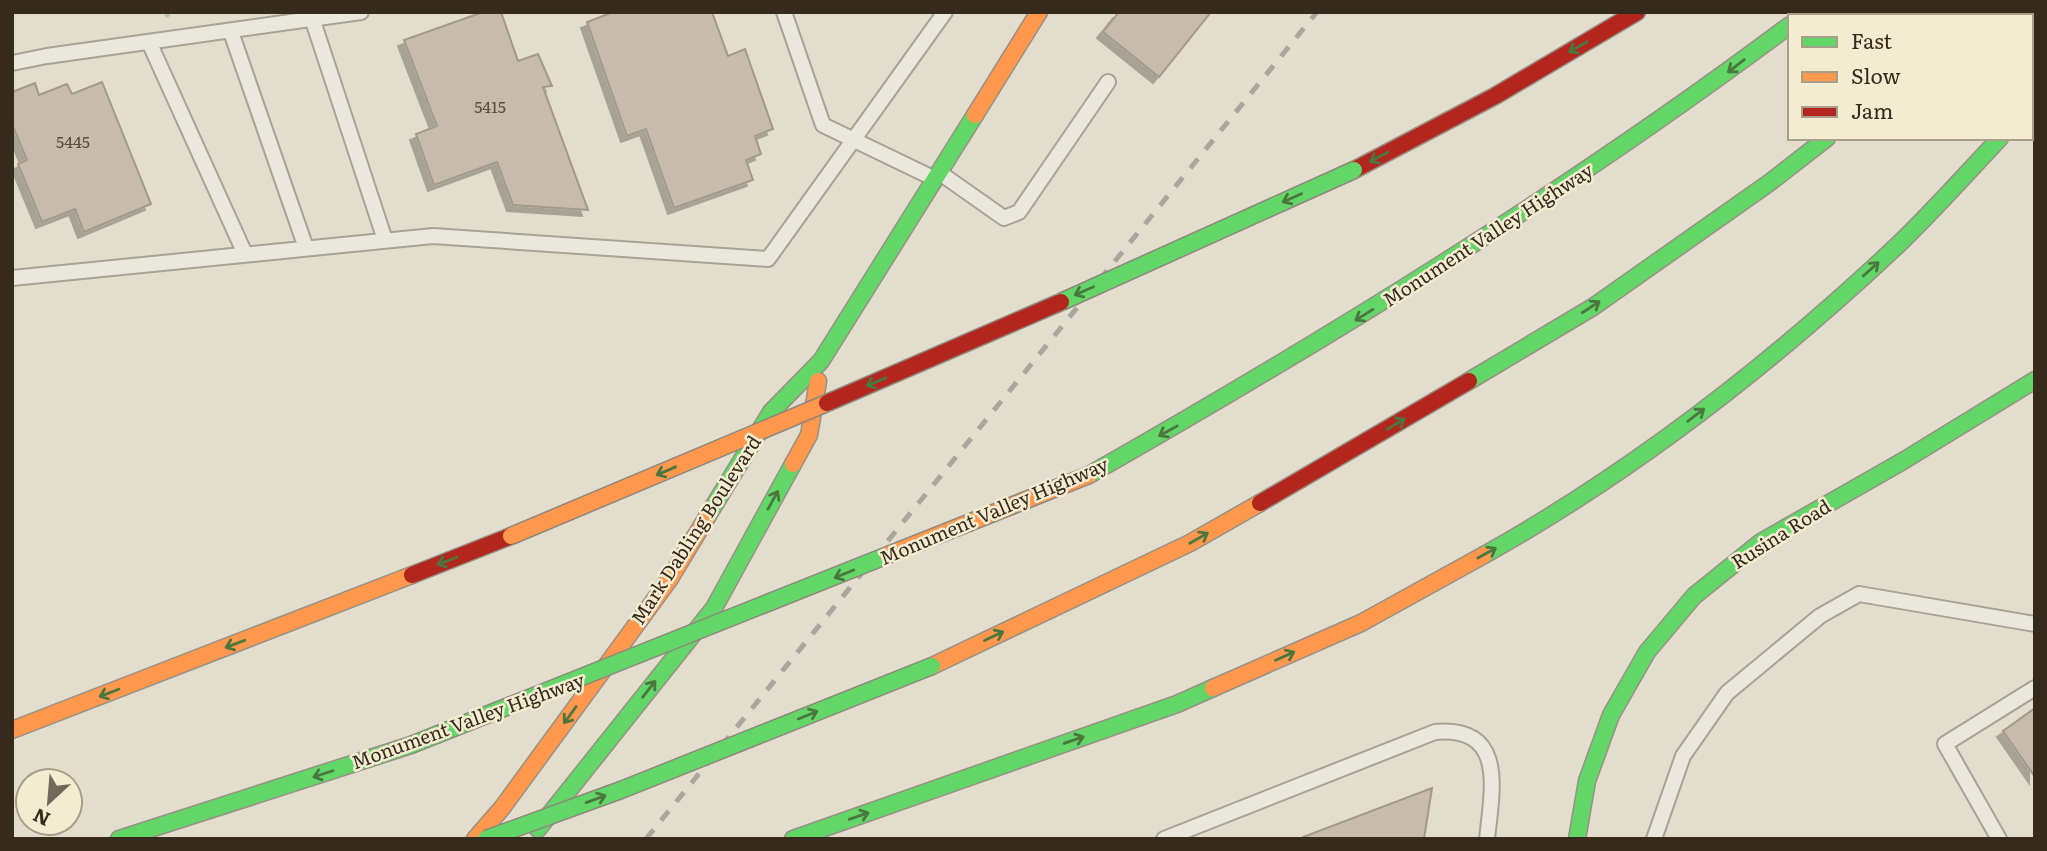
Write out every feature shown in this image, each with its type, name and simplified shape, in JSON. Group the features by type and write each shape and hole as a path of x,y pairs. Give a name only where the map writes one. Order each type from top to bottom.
{"main road":[{"name":"Mark Dabling Boulevard","path":"475,839 502,808 669,579 771,412 821,361 1039,12"},
{"path":"12,730 511,536 971,342 1354,170 1495,96 1637,12"},
{"name":"Monument Valley Highway","path":"119,839 411,745 1089,475 1269,374 1468,251 1681,108 1788,26"},
{"path":"486,839 621,790 932,666 1190,543 1593,307 1769,183 1824,140"},
{"path":"794,839 1177,704 1361,623 1506,542 1642,457 1776,354 1902,241 1998,140"},
{"name":"Mark Dabling Boulevard","path":"530,839 713,608 809,435 821,361"},
{"name":"Rusina Road","path":"1577,839 1587,780 1604,730 1632,676 1664,631 1699,591 1745,552 2035,380"}],"lane":[{"path":"12,63 361,12"},
{"path":"784,12 823,125 937,175 1004,218 1019,212 1108,82"},
{"path":"12,278 433,236 768,259 945,12"},
{"path":"313,21 385,240"},
{"path":"231,32 306,248"},
{"path":"149,42 245,254"},
{"path":"1654,839 1683,756 1727,693 1819,616 1859,594 2035,624"},
{"path":"1999,839 1945,744 2035,688"},
{"path":"1164,839 1435,732 1457,730 1471,735 1483,747 1491,763 1493,787 1487,839"}],"building":[{"path":"483,12 501,12 518,61 538,54 552,86 543,87 588,210 513,205 497,162 434,185 416,134 437,126 404,40"},
{"path":"613,12 712,12 728,56 745,49 773,129 755,136 761,154 746,160 753,180 674,208 646,129 627,136 587,22"},
{"path":"1119,12 1211,12 1159,77 1103,32"},
{"path":"102,82 151,204 84,232 75,209 42,222 18,164 27,160 12,124 12,92 35,83 39,95 67,84 72,94"},
{"path":"2035,708 2035,777 2003,731"},
{"path":"1432,788 1424,839 1303,837"}],"railway":[{"path":"646,839 1317,12"}],"traffic: fast":[{"path":"1089,475 1269,370 1447,261 1706,87 1788,26"},
{"path":"707,517 771,412 821,361 975,115"},
{"path":"1469,381 1593,307 1769,183 1824,140"},
{"path":"1484,555 1540,522 1649,450 1702,412 1804,330 1901,242 1998,140"},
{"path":"1061,302 1354,170"},
{"path":"1577,839 1587,781 1611,715 1647,652 1694,596 1761,542 1903,461 2035,380"},
{"path":"538,829 714,608 793,464"},
{"path":"411,745 888,555"},
{"path":"486,839 621,790 932,666"},
{"path":"793,839 1177,704 1213,688"},
{"path":"119,839 411,745"}],"traffic: slow":[{"path":"975,115 1039,12"},
{"path":"793,464 809,435 818,381"},
{"path":"511,536 827,403"},
{"path":"888,555 1089,475"},
{"path":"932,666 1190,543 1260,503"},
{"path":"475,839 502,808 669,580 707,517"},
{"path":"1213,688 1361,623 1484,555"},
{"path":"12,730 412,575"}],"traffic: jam":[{"path":"1354,170 1495,96 1637,12"},
{"path":"827,403 1061,302"},
{"path":"1260,503 1469,381"},
{"path":"412,575 511,536"}]}
